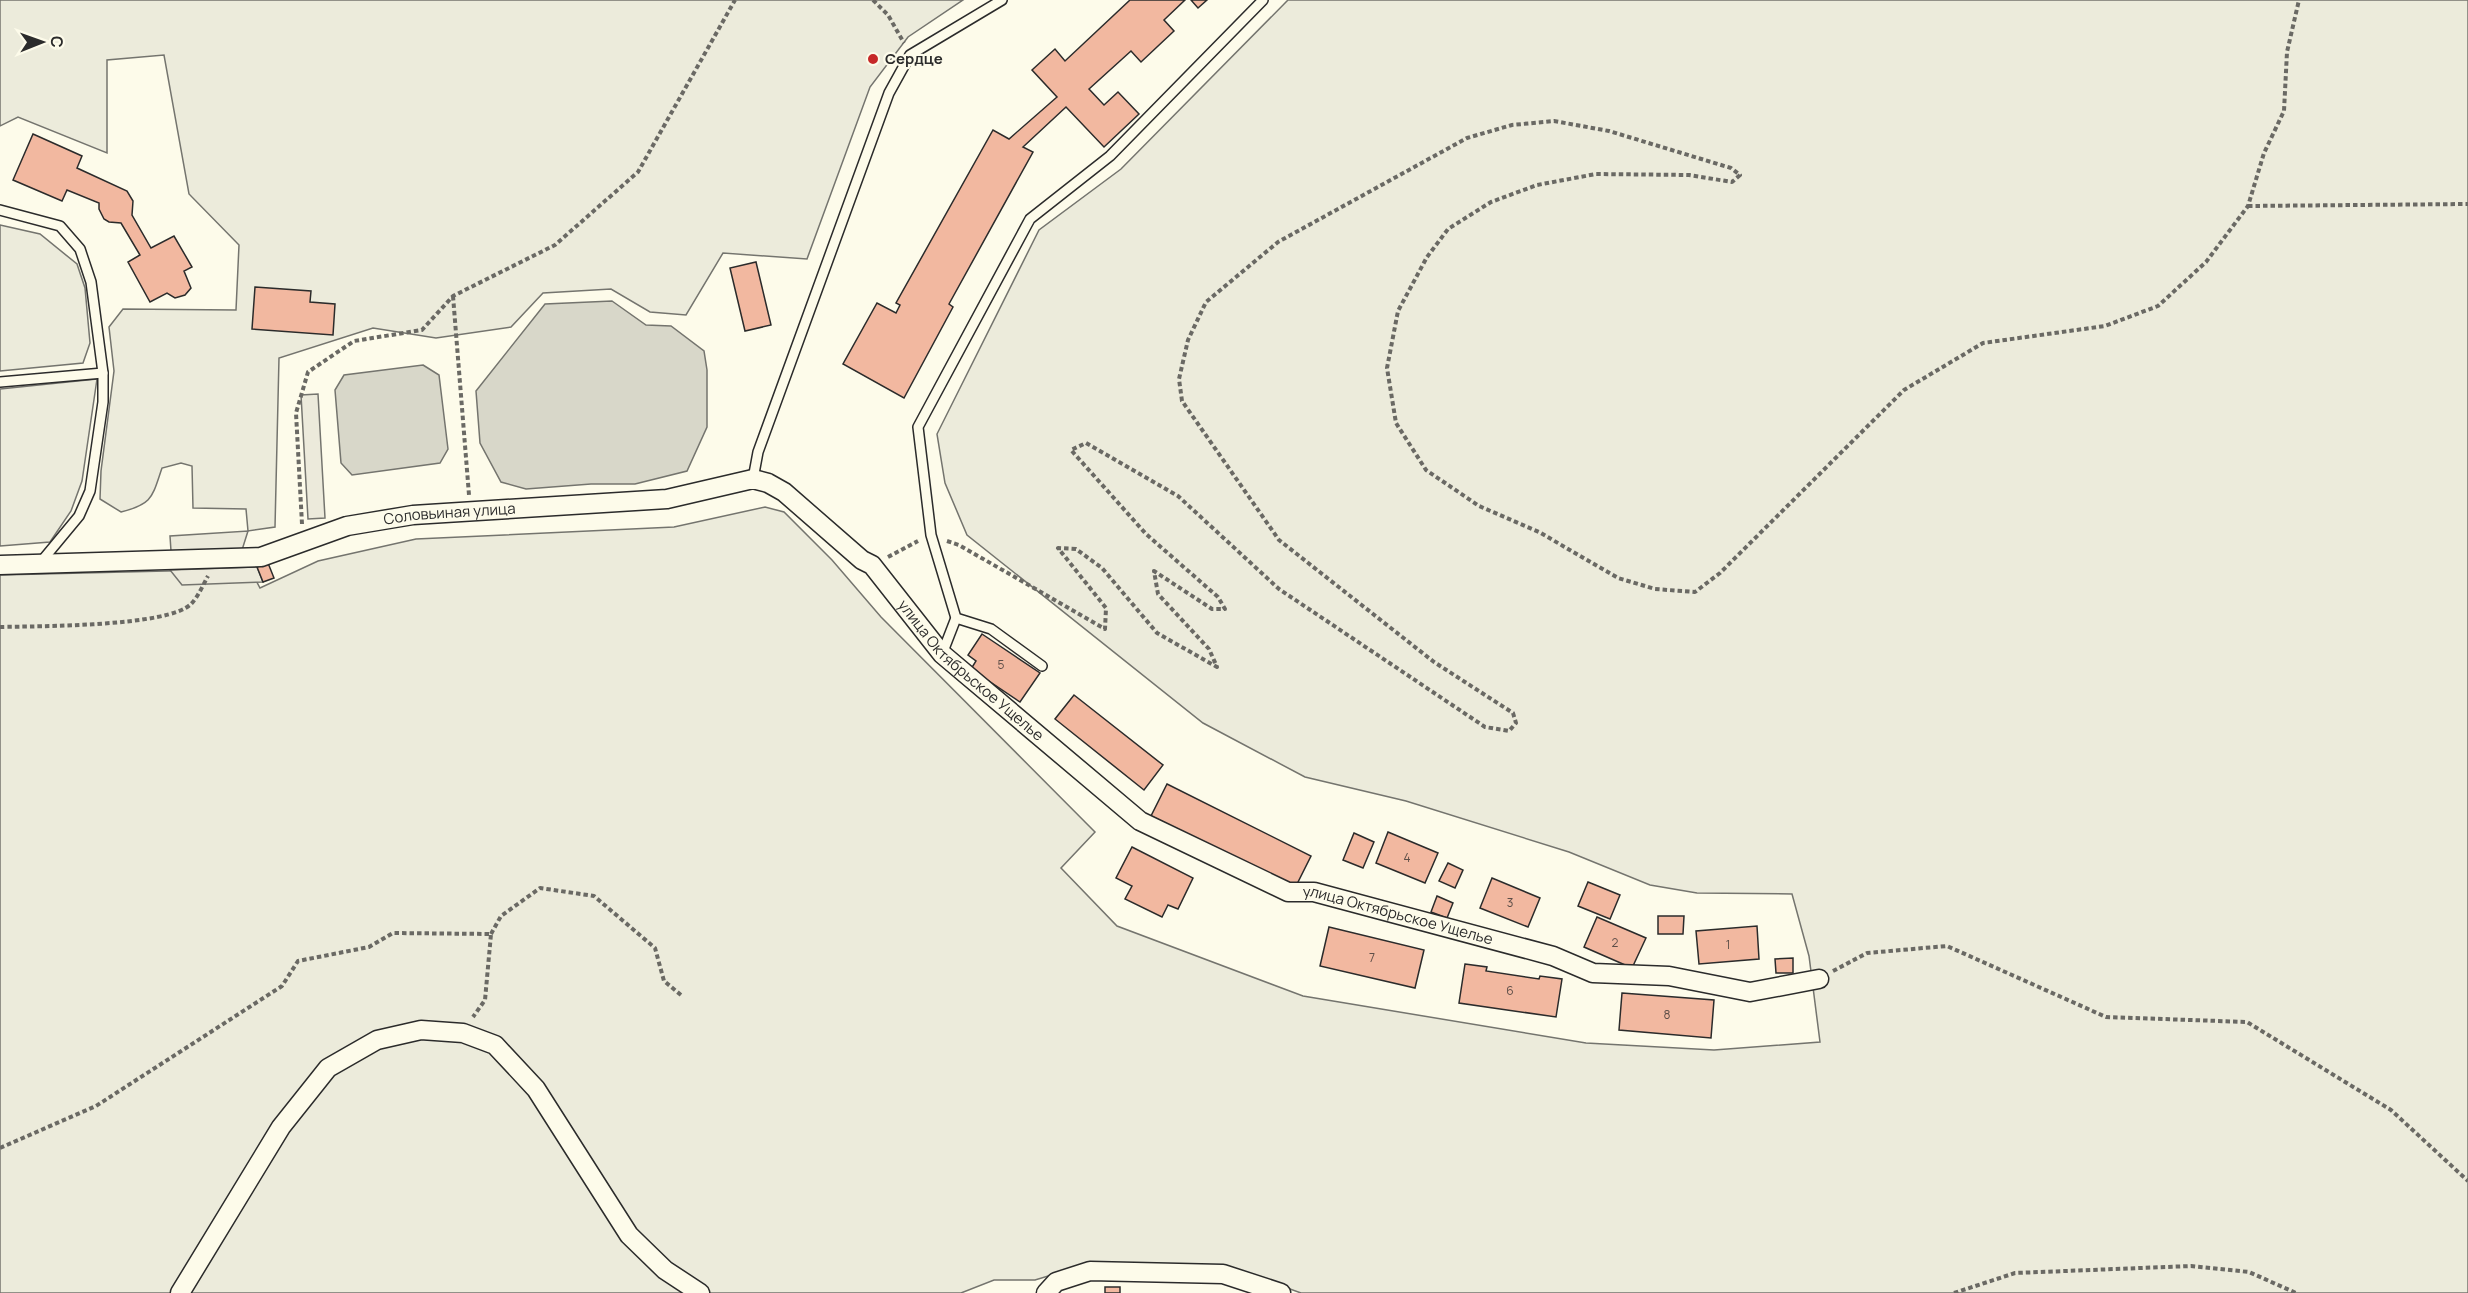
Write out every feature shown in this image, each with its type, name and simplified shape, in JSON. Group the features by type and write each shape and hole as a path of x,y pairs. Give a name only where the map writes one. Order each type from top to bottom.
{"street":[{"name":"Соловьиная улица","path":"0,565 261,557 347,526 412,515 667,499 753,479"},
{"path":"753,479 768,483 784,492 862,560 872,565"},
{"name":"улица Октябрьское Ущелье","path":"872,565 942,654 1140,821 1288,892 1314,892 1544,953 1593,973 1670,976 1750,992 1820,979"},
{"path":"180,1293 281,1127 328,1068 376,1040 421,1030 463,1033 495,1045 536,1089 629,1235 665,1270 700,1293"},
{"path":"1046,1293 1056,1281 1090,1271 1223,1274 1271,1291"}],"lane":[{"path":"753,479 758,452 885,104 910,55 1002,0"},
{"path":"942,654 956,618 931,535 918,427 1030,219 1110,156 1263,0"},
{"path":"0,210 60,226 80,249 91,282 103,373 103,402 90,491 79,516 40,563"},
{"path":"0,382 103,373"},
{"path":"956,618 991,629 1042,666"}],"path":[{"path":"303,542 296,413 309,372 354,341 422,330 453,296 555,245 638,171 735,0"},
{"path":"873,0 888,15 910,55"},
{"path":"872,565 931,535 959,545 1105,629 1106,608 1059,548 1076,549 1102,568 1156,633 1217,667 1209,649 1158,594 1154,572 1212,609 1225,609 1218,597 1146,534 1071,450 1086,442 1178,496 1279,589 1485,727 1509,732 1516,723 1513,713 1434,662 1279,540 1182,401 1179,380 1188,340 1206,302 1278,242 1467,138 1512,125 1554,121 1609,131 1731,168 1740,175 1732,182 1689,175 1596,174 1537,185 1491,202 1448,229 1427,257 1398,311 1387,368 1396,423 1426,470 1479,506 1539,532 1618,578 1655,589 1695,592 1720,573 1904,390 1983,343 2105,326 2158,306 2206,262 2248,206 2264,153 2284,111 2287,52 2299,0"},
{"path":"2248,206 2468,204"},
{"path":"453,296 470,511"},
{"path":"0,627 115,623 177,613 191,604 217,559"},
{"path":"463,1033 485,1000 491,934 501,916 540,888 594,896 655,948 664,981 681,995"},
{"path":"0,1148 96,1106 282,986 298,961 369,947 393,933 491,934"},
{"path":"1820,979 1867,953 1947,946 2106,1017 2247,1022 2391,1110 2468,1181"},
{"path":"1954,1293 2015,1273 2191,1266 2249,1272 2296,1293"}],"shaded area":[{"path":"0,0 963,0 908,37 870,87 807,259 723,253 686,315 650,312 611,289 543,293 511,327 436,338 373,328 279,358 275,527 248,531 246,509 193,508 192,466 181,463 162,468 153,493 140,506 121,512 100,499 101,471 114,371 109,327 123,309 236,310 239,245 189,194 164,55 107,60 107,153 18,117 0,126"},
{"path":"1288,0 2468,0 2468,1293 1301,1293 1227,1266 1088,1264 1035,1280 994,1280 961,1293 0,1293 0,575 250,569 260,588 318,561 416,539 674,527 765,507 784,512 832,560 881,617 1095,832 1061,868 1117,926 1303,996 1586,1043 1714,1050 1820,1042 1809,956 1792,894 1697,893 1650,885 1569,852 1406,801 1305,777 1203,723 967,535 945,483 937,434 1039,230 1121,169"},
{"path":"0,225 40,234 77,264 85,288 90,343 83,363 0,371"},
{"path":"612,301 646,325 671,326 704,351 707,370 707,427 687,471 635,484 591,484 526,489 501,482 480,443 476,391 545,304"},
{"path":"423,365 439,375 448,449 440,463 352,475 341,463 335,390 344,375"},
{"path":"97,379 82,481 71,511 50,542 0,546 0,389"},
{"path":"318,394 325,518 308,519 301,395"},
{"path":"248,531 242,550 171,551 170,536"},
{"path":"257,567 263,582 182,585 170,570"}],"building":[{"path":"1130,0 1185,0 1164,20 1174,31 1141,62 1131,51 1089,89 1104,105 1118,92 1139,114 1104,147 1066,107 1023,147 1033,152 949,304 953,307 904,398 843,364 877,303 896,313 900,305 896,303 993,130 1009,139 1057,97 1032,70 1055,49 1065,61"},
{"path":"1191,0 1207,0 1198,8"},
{"path":"33,134 82,156 77,168 127,191 133,201 132,215 151,248 174,236 192,267 184,271 191,288 185,295 175,298 167,293 150,302 128,262 140,255 121,223 104,219 99,203 67,190 62,201 13,180"},
{"path":"756,262 771,325 745,331 730,268"},
{"path":"255,287 311,291 310,302 335,304 333,335 252,329"},
{"path":"268,563 274,578 263,582 257,567"},
{"path":"982,634 1040,673 1020,702 971,669 976,661 968,655"},
{"path":"1074,695 1163,765 1144,790 1055,719"},
{"path":"1167,784 1311,856 1295,888 1151,816"},
{"path":"1388,832 1438,853 1425,883 1376,863"},
{"path":"1354,833 1374,842 1363,868 1343,860"},
{"path":"1132,847 1193,878 1178,909 1168,905 1162,917 1125,899 1132,886 1116,878"},
{"path":"1448,863 1463,870 1455,888 1439,881"},
{"path":"1492,878 1540,898 1528,927 1480,908"},
{"path":"1588,882 1620,895 1610,919 1578,906"},
{"path":"1437,896 1453,903 1447,918 1431,912"},
{"path":"1658,916 1684,916 1683,934 1658,934"},
{"path":"1597,917 1646,938 1632,968 1584,947"},
{"path":"1757,926 1759,959 1699,964 1696,931"},
{"path":"1329,927 1424,950 1415,988 1320,966"},
{"path":"1793,958 1793,973 1776,973 1775,959"},
{"path":"1465,964 1487,967 1486,971 1539,979 1540,976 1562,979 1556,1017 1459,1003"},
{"path":"1622,993 1714,1000 1711,1038 1619,1030"},
{"path":"1105,1287 1120,1287 1120,1293 1105,1293"}],"place":[{"name":"Сердце","path":"873,59"}]}
